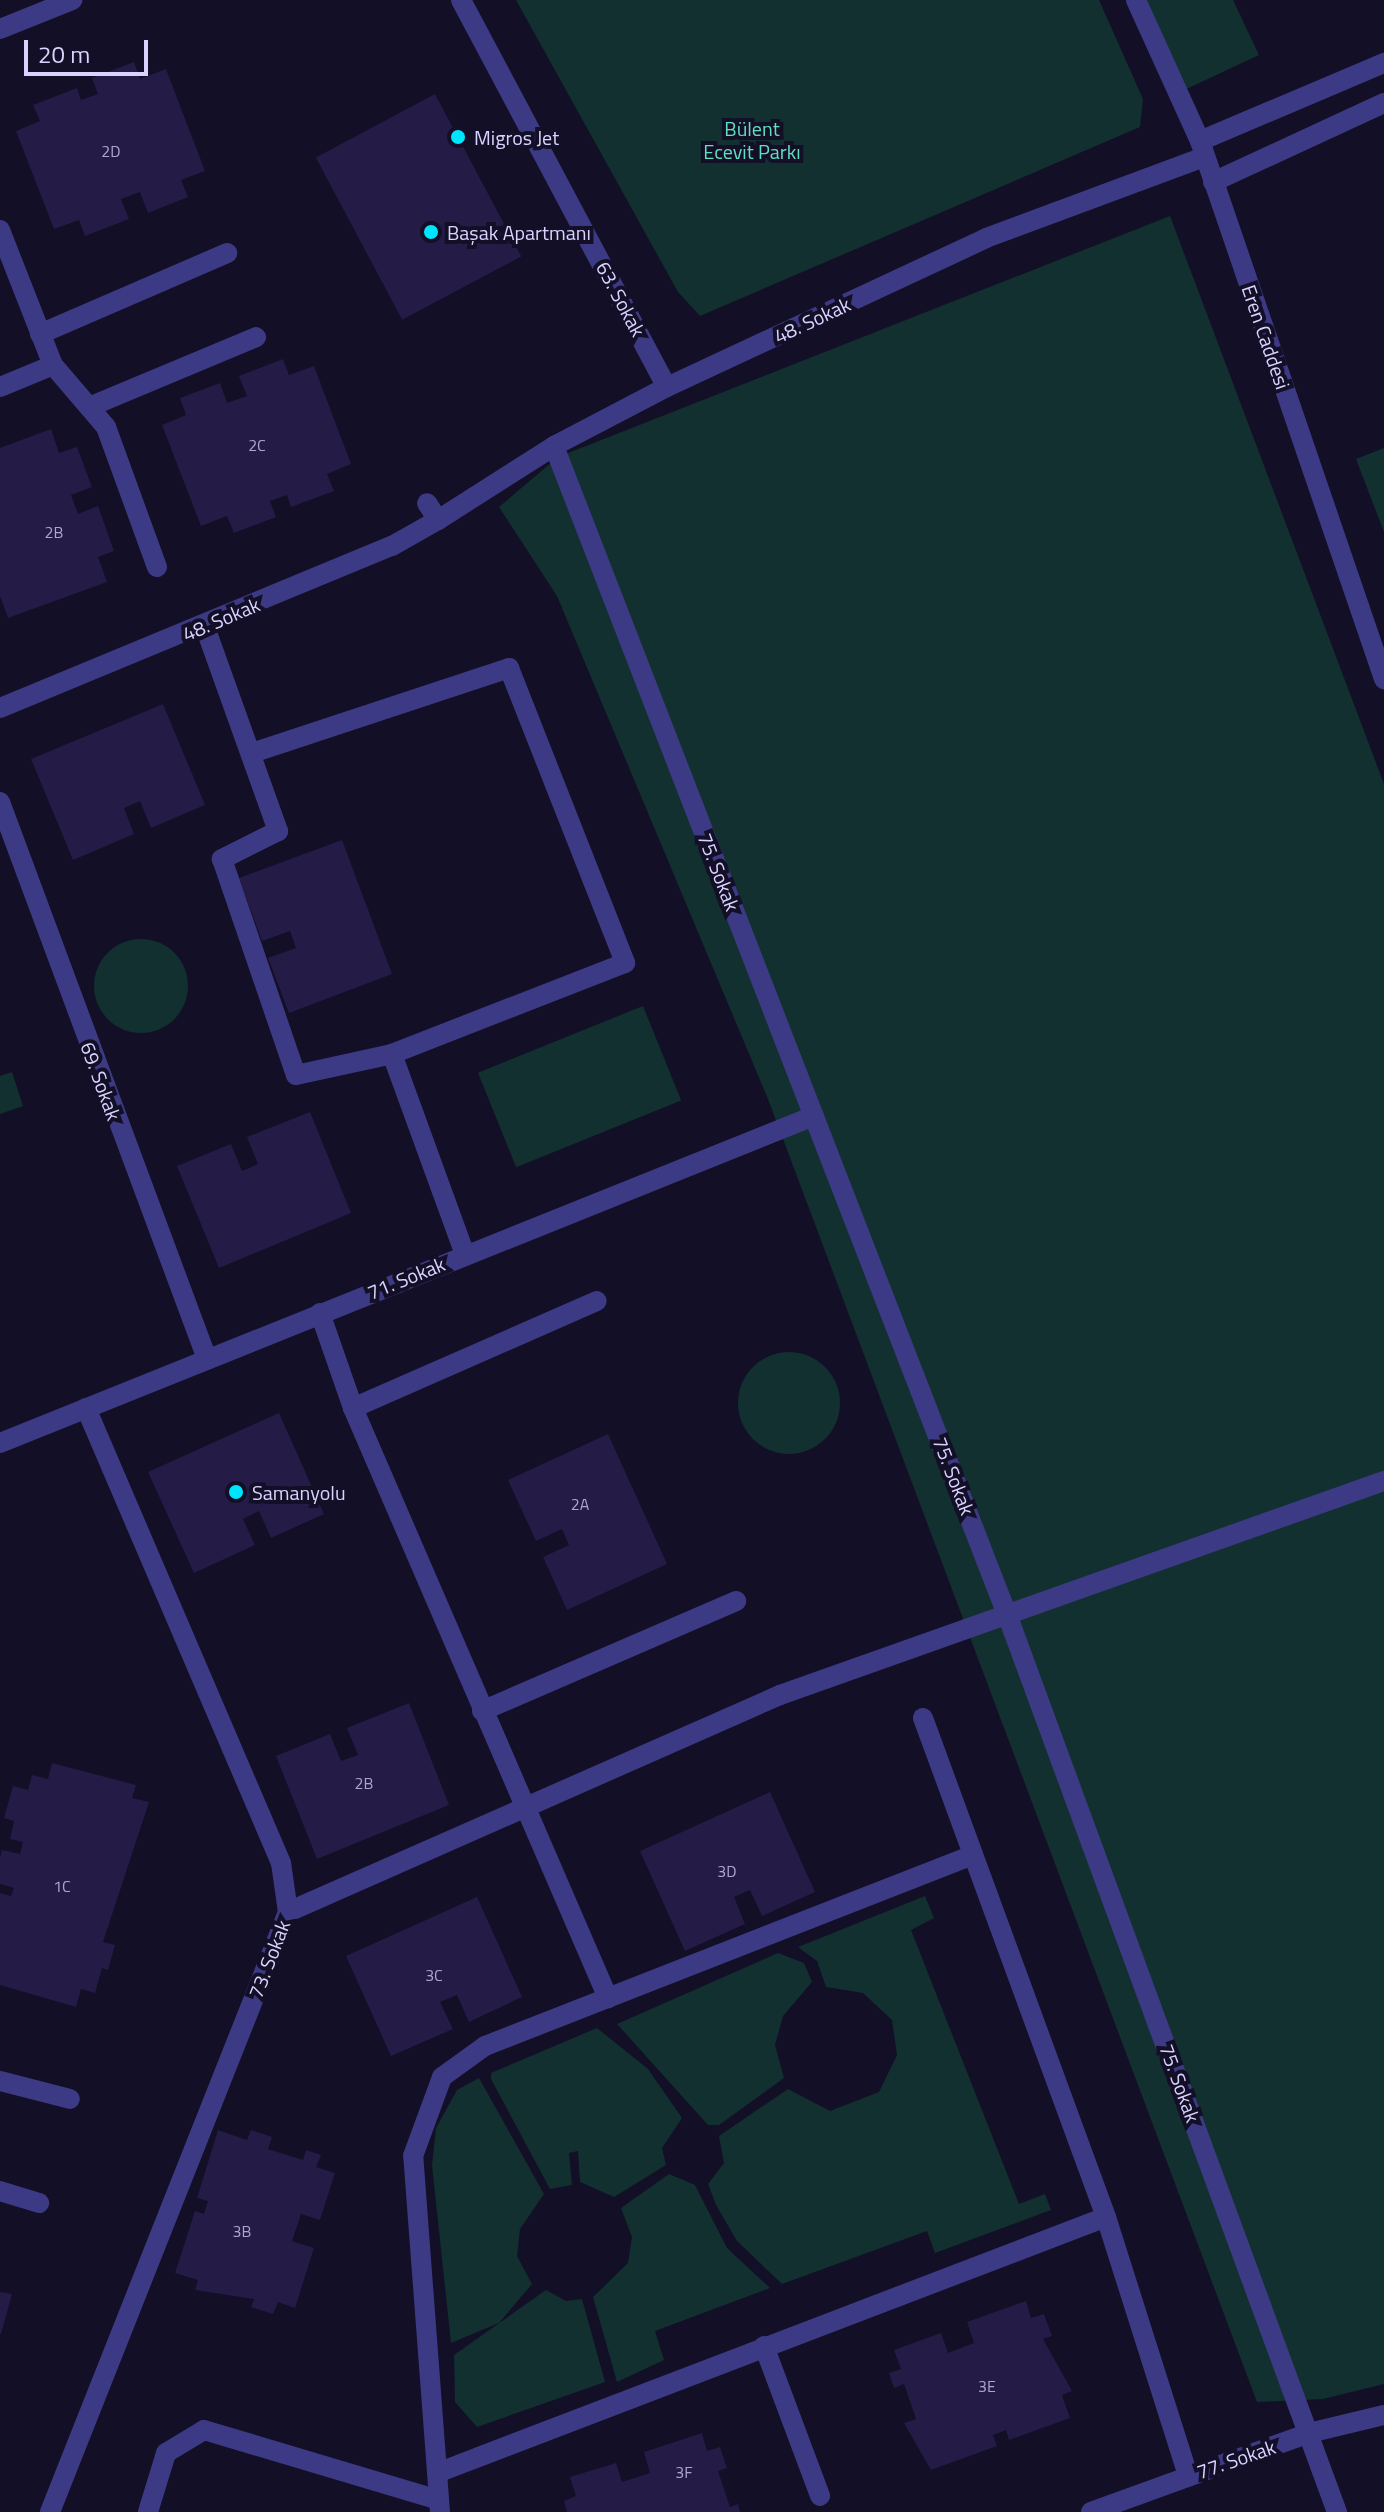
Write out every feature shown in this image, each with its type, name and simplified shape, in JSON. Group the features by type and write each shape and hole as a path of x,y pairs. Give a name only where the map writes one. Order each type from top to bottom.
{"street":[{"path":"0,29 72,0"},
{"name":"63. Sokak","path":"461,0 667,387"},
{"name":"Eren Caddesi","path":"1136,0 1202,149 1384,679"},
{"name":"48. Sokak","path":"0,708 205,627 667,387 986,238 1202,149 1384,63"},
{"path":"1213,182 1384,103"},
{"path":"0,230 53,365 106,427 157,567"},
{"path":"40,334 227,253"},
{"path":"89,407 256,337"},
{"path":"0,387 53,365"},
{"name":"75. Sokak","path":"554,446 1008,1617 1337,2512"},
{"path":"205,627 278,831 222,859 296,1075 392,1054 625,963 509,668 252,753"},
{"name":"69. Sokak","path":"0,802 207,1359"},
{"path":"392,1054 465,1255"},
{"name":"71. Sokak","path":"0,1443 814,1116"},
{"path":"353,1408 597,1301"},
{"path":"320,1313 353,1408 482,1711 528,1805 608,1998"},
{"name":"73. Sokak","path":"50,2512 288,1912 281,1863 86,1408"},
{"path":"288,1912 780,1695 1008,1617 1384,1481"},
{"path":"482,1711 736,1601"},
{"path":"923,1718 1106,2217 1188,2475"},
{"path":"148,2512 166,2453 204,2430 440,2506 413,2156 423,2114 442,2077 469,2055 973,1855"},
{"path":"0,2081 70,2099"},
{"path":"0,2191 39,2203"},
{"path":"437,2473 1106,2217"},
{"path":"764,2346 820,2496"},
{"name":"77. Sokak","path":"1091,2512 1309,2433 1384,2415"}],"green space":[{"name":"Bülent Ecevit Parkı","path":"516,0 1099,0 1143,99 1140,127 700,316 678,292"},
{"path":"1134,0 1233,0 1259,55 1178,93"},
{"path":"1170,216 1384,784 1384,2384 1323,2399 1257,2402 768,1099 557,596 499,507 558,457"},
{"path":"1384,448 1384,532 1356,459"},
{"path":"141,939 159,943 174,953 184,968 188,986 184,1004 174,1019 159,1029 141,1033 123,1029 108,1019 98,1004 94,986 98,968 108,953 123,943"},
{"path":"643,1006 681,1101 516,1167 478,1073"},
{"path":"12,1072 23,1106 0,1114 0,1076"},
{"path":"789,1352 808,1356 825,1367 836,1384 840,1403 836,1422 825,1439 808,1450 789,1454 770,1450 753,1439 742,1422 738,1403 742,1384 753,1367 770,1356"},
{"path":"925,1896 934,1918 911,1930 1019,2204 1045,2194 1051,2210 935,2253 927,2231 782,2284 737,2241 716,2205 708,2184 724,2163 719,2136 788,2089 830,2111 879,2092 897,2055 892,2020 863,1993 826,1987 817,1961 798,1947"},
{"path":"778,1953 804,1963 812,1982 783,2016 775,2045 784,2078 719,2125 708,2125 617,2024"},
{"path":"597,2028 648,2069 682,2118 662,2148 666,2165 614,2197 580,2182 578,2151 569,2153 572,2185 550,2189 491,2079 491,2073"},
{"path":"479,2078 544,2194 520,2229 517,2256 532,2284 499,2323 451,2343 432,2165 436,2128 457,2090"},
{"path":"669,2174 695,2185 727,2248 770,2288 655,2331 664,2360 617,2382 593,2297 628,2263 632,2237 621,2208"},
{"path":"546,2290 566,2301 582,2299 605,2382 477,2427 455,2402 454,2355"}],"building":[{"path":"134,62 140,79 166,69 205,171 181,180 188,197 148,213 140,192 121,199 129,219 85,236 79,220 54,229 16,131 40,121 33,105 77,88 81,100 98,94 92,78"},
{"name":"Başak Apartmanı","path":"435,94 521,256 402,320 316,157"},
{"path":"283,359 289,375 314,366 351,464 327,474 334,491 291,507 287,495 270,501 276,517 234,533 227,516 201,526 162,425 186,415 180,398 220,383 227,403 247,396 239,376"},
{"path":"51,429 59,453 77,447 92,487 71,495 78,514 98,506 114,551 98,557 107,582 8,618 0,596 0,448"},
{"path":"163,704 205,805 151,828 140,801 124,808 134,834 73,860 31,759"},
{"path":"342,840 392,974 289,1013 268,958 296,948 290,931 262,941 239,878"},
{"path":"310,1112 351,1213 219,1268 177,1166 231,1144 242,1171 258,1164 247,1137"},
{"name":"Samanyolu","path":"279,1413 324,1514 271,1538 259,1511 243,1519 255,1545 194,1573 148,1472"},
{"path":"608,1434 667,1564 567,1610 543,1557 569,1545 562,1529 536,1541 508,1480"},
{"path":"409,1703 449,1805 317,1859 276,1756 330,1734 341,1761 358,1755 347,1728"},
{"path":"52,1763 136,1785 132,1798 149,1802 103,1942 115,1945 108,1970 102,1968 95,1993 81,1989 76,2007 0,1985 0,1893 11,1896 14,1888 0,1884 0,1857 2,1850 20,1854 23,1842 10,1839 14,1821 4,1818 13,1786 28,1790 32,1775 48,1779"},
{"path":"770,1792 815,1892 762,1916 750,1890 734,1897 745,1924 685,1951 640,1851"},
{"path":"477,1897 522,1997 469,2022 457,1995 440,2002 453,2029 391,2056 346,1956"},
{"path":"218,2130 247,2140 251,2130 272,2137 268,2149 303,2160 306,2150 321,2155 316,2167 335,2173 320,2220 301,2214 292,2241 314,2248 295,2308 278,2302 273,2314 251,2307 254,2299 195,2290 198,2280 175,2273 195,2211 204,2214 208,2201 197,2198"},
{"path":"0,2292 12,2294 1,2334 0,2334"},
{"path":"1026,2301 1031,2318 1044,2314 1052,2336 1043,2339 1072,2391 1062,2395 1070,2418 1009,2440 1006,2430 993,2435 997,2446 931,2470 904,2423 916,2419 904,2384 894,2388 889,2373 901,2369 894,2350 941,2333 948,2353 974,2343 967,2322"},
{"path":"702,2433 707,2451 720,2447 727,2468 718,2471 730,2507 738,2504 740,2512 567,2512 564,2501 576,2496 570,2477 616,2463 622,2482 650,2473 644,2452"}],"place":[{"name":"Migros Jet","path":"458,137"},
{"name":"Başak Apartmanı","path":"431,232"},
{"name":"Samanyolu","path":"236,1492"}]}
